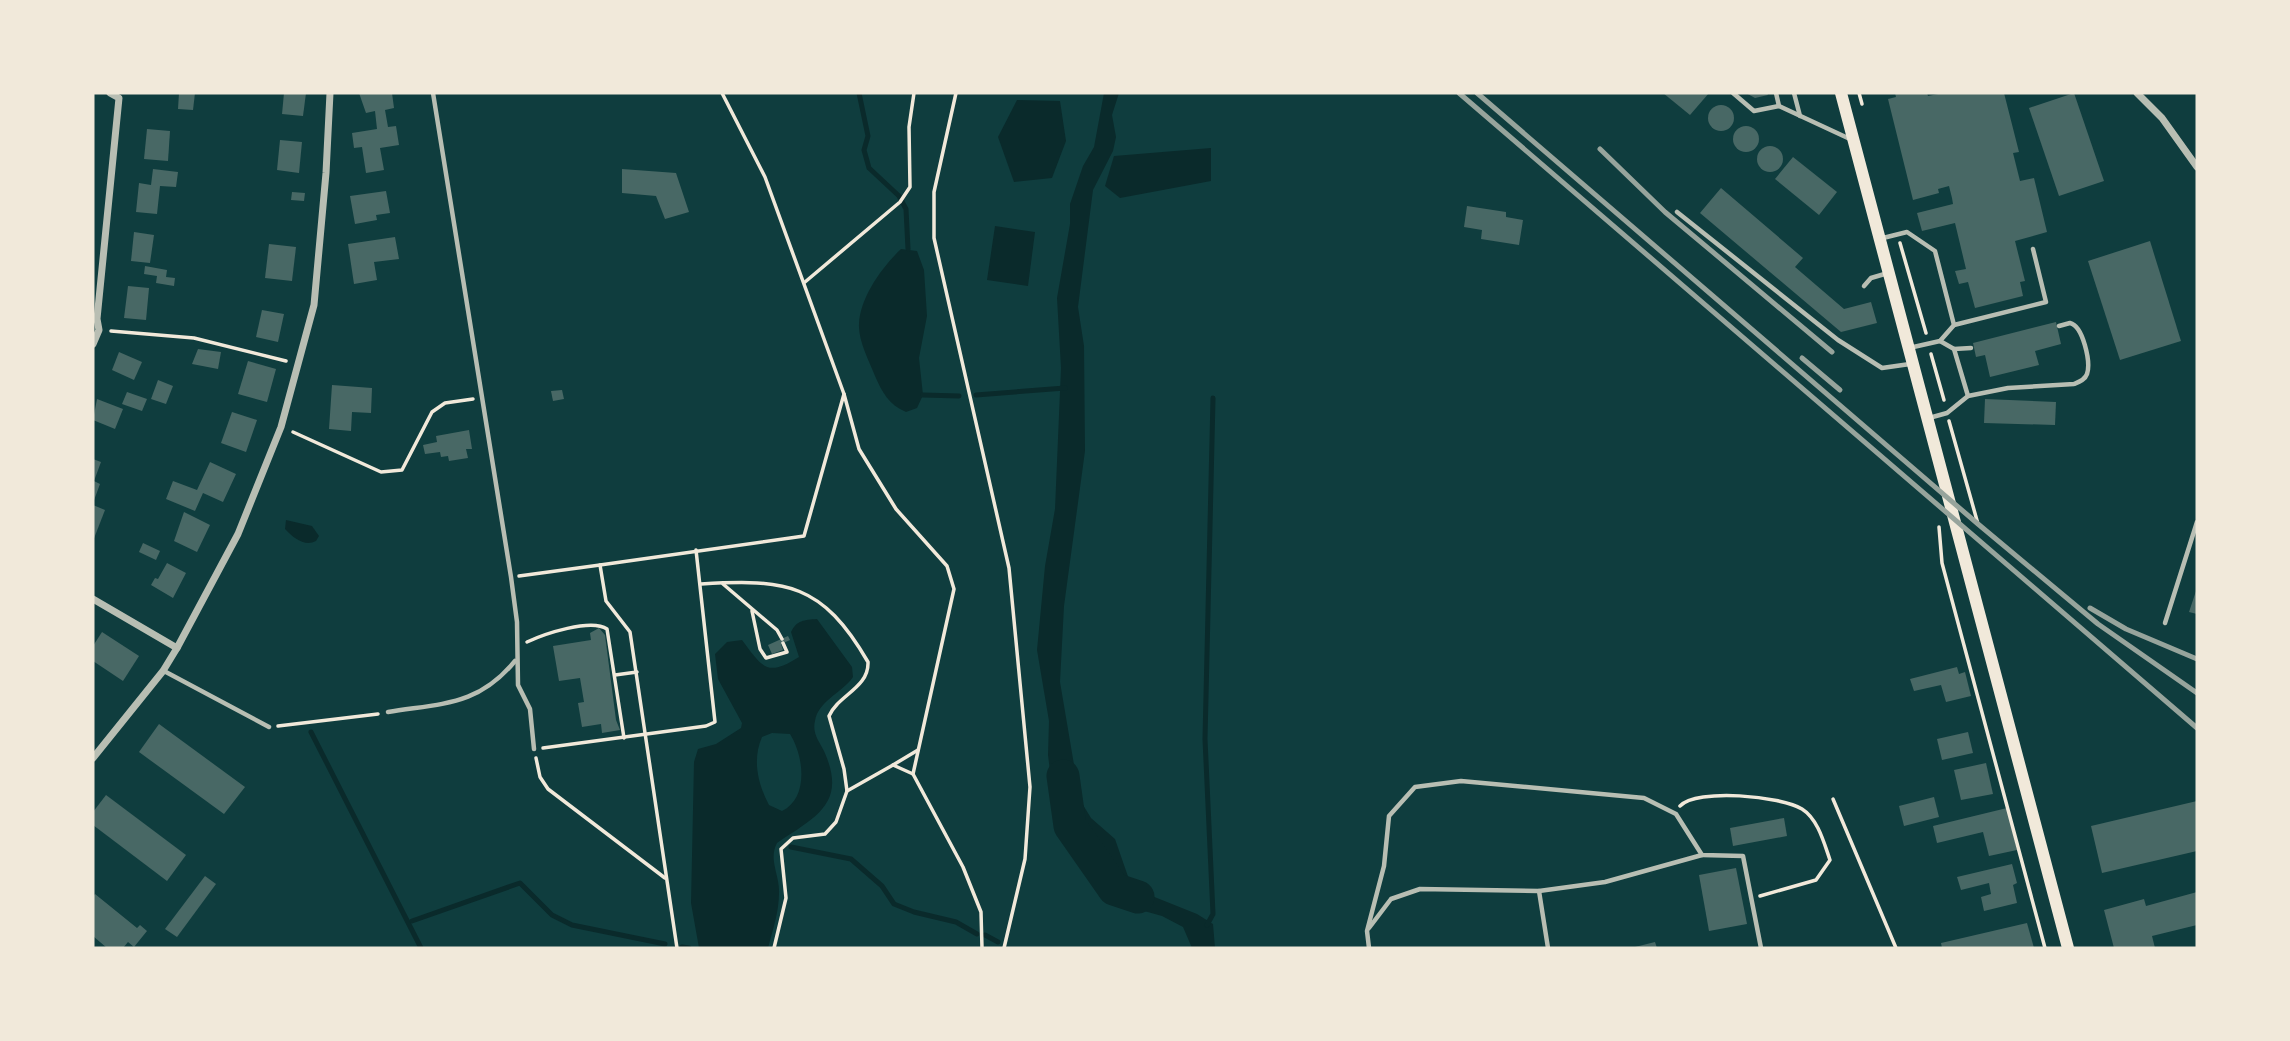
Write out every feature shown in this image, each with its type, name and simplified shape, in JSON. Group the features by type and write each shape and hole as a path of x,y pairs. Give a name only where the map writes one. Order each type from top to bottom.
{"main road":[{"path":"1841,93 2068,948"}],"street":[{"path":"93,344 99,330 95,319 119,98 110,93"},
{"path":"93,758 163,671 177,648 238,534 281,427 313,305 326,173 330,93"},
{"path":"2137,93 2162,118 2197,167"},
{"path":"93,598 177,648"}],"lane":[{"path":"433,93 511,577 518,685 530,709 534,750"},
{"path":"1733,93 1754,111 1779,106 1854,141"},
{"path":"1776,93 1779,106"},
{"path":"1794,93 1800,116"},
{"path":"1677,212 1849,347 1882,368 1913,363"},
{"path":"1880,239 1907,233 1935,251 1954,325"},
{"path":"1940,341 1954,325 2046,302 2033,249"},
{"path":"1864,286 1871,278 1889,273"},
{"path":"1927,419 1947,413 1968,396 2008,388 2074,384 2084,380 2088,373 2080,331 2076,324 2059,326"},
{"path":"1909,348 1940,341 1954,349 1972,348"},
{"path":"1954,349 1968,396"},
{"path":"2165,623 2197,522"},
{"path":"388,712 469,699 498,681 516,660"},
{"path":"163,671 269,727"},
{"path":"1369,948 1367,931 1384,866 1389,816 1415,787 1461,781 1644,798 1676,814 1702,855"},
{"path":"1367,931 1391,899 1420,890 1539,891 1605,883 1702,855 1742,856 1761,948"},
{"path":"1539,891 1548,948"}],"path":[{"path":"722,93 765,177 844,394 859,449 896,509 947,566 954,589 913,774"},
{"path":"805,282 901,200 910,187 909,127 914,93"},
{"path":"956,93 934,192 934,238 1009,568 1030,787 1025,859 1004,948"},
{"path":"1859,93 1863,113"},
{"path":"1896,235 1978,524"},
{"path":"99,330 194,338 299,365"},
{"path":"511,577 804,536 844,394"},
{"path":"281,427 381,472 402,470 432,412 445,403 482,397"},
{"path":"1940,535 1941,563 2045,948"},
{"path":"666,879 548,789 540,777 534,750 706,726 715,722 696,550"},
{"path":"600,565 606,601 631,632 677,948"},
{"path":"701,584 721,582 793,587 813,596 828,608 867,662 868,671 862,682 832,709 829,716 847,791 832,829 825,834 793,838 781,849 786,898 774,948"},
{"path":"721,582 777,630 787,652 766,658 760,649 752,611"},
{"path":"517,646 556,631 602,625 610,636 624,738"},
{"path":"615,675 637,672"},
{"path":"269,727 388,712"},
{"path":"847,791 918,750"},
{"path":"893,765 913,774 963,867 981,912 982,948"},
{"path":"1676,814 1682,803 1695,796 1773,799 1802,809 1820,831 1830,860 1816,880 1751,898"},
{"path":"1833,799 1896,948"}],"water":[{"path":"1104,93 1119,93 1112,115 1116,137 1113,151 1093,190 1078,307 1084,346 1085,451 1064,606 1060,682 1080,800 1091,818 1115,839 1132,888 1197,914 1213,924 1215,948 1192,948 1183,927 1162,916 1137,909 1116,896 1100,862 1066,817 1051,779 1048,755 1049,721 1037,650 1045,566 1055,509 1061,368 1057,298 1070,224 1070,204 1083,166 1094,147"},
{"path":"1017,100 1060,101 1066,141 1052,178 1014,182 998,137"},
{"path":"1211,148 1211,181 1120,198 1105,186 1114,156"},
{"path":"995,226 1035,232 1028,286 987,280"},
{"path":"901,249 917,251 924,270 927,316 919,358 923,395 917,408 906,412 891,402 880,387 864,350 859,330 860,314 868,293 880,273"},
{"path":"286,520 312,526 319,536 312,543 299,541 285,529"},
{"path":"817,619 852,667 853,677 825,703 817,714 814,725 830,769 830,797 815,816 777,843 774,862 779,900 768,948 699,948 691,903 694,762 698,749 716,744 741,728 742,723 718,679 715,654 727,642 742,640 761,663 772,668 780,667 799,657 791,632 793,628 801,621","holes":["772,733 790,734 801,765 800,787 797,797 782,811 769,805 765,797 759,780 757,754 762,737"]}],"building":[{"path":"179,93 195,93 193,110 178,109"},
{"path":"284,93 306,93 303,116 282,114"},
{"path":"359,93 392,93 394,108 385,110 388,127 396,126 399,145 380,148 384,170 366,173 362,147 354,148 352,133 377,129 375,111 366,113"},
{"path":"1663,93 1709,93 1690,115"},
{"path":"1746,93 1767,93 1768,95 1755,98"},
{"path":"1895,93 1927,93 1928,96 1943,93 2004,93 2019,152 2013,153 2020,181 2034,178 2047,232 2015,241 2025,281 2020,282 2023,296 1975,308 1968,282 1959,284 1955,271 1966,269 1955,223 1922,231 1917,213 1953,204 1952,198 1949,186 1938,189 1939,193 1913,200 1888,99 1896,97"},
{"path":"2074,93 2104,181 2059,196 2029,108"},
{"path":"1721,105 1730,109 1734,118 1730,127 1721,131 1712,127 1708,118 1712,109"},
{"path":"1746,126 1755,130 1759,139 1755,148 1746,152 1737,148 1733,139 1737,130"},
{"path":"147,129 170,131 168,161 144,159"},
{"path":"280,140 302,142 299,173 277,170"},
{"path":"1770,146 1779,150 1783,159 1779,168 1770,172 1761,168 1757,159 1761,150"},
{"path":"1793,157 1837,192 1819,215 1775,179"},
{"path":"153,169 178,172 176,187 160,186 157,214 136,212 139,183 151,185"},
{"path":"622,169 676,173 689,212 665,219 656,196 622,193"},
{"path":"1721,188 1803,258 1795,267 1844,309 1871,302 1877,323 1841,332 1700,213"},
{"path":"386,191 390,213 376,215 377,220 355,224 350,196"},
{"path":"292,192 305,193 304,201 291,200"},
{"path":"1467,206 1506,212 1506,217 1523,220 1519,245 1481,239 1482,230 1464,227"},
{"path":"134,232 154,235 150,263 131,261"},
{"path":"395,237 399,259 374,262 377,280 354,284 348,244"},
{"path":"2150,241 2181,341 2120,360 2088,261"},
{"path":"269,244 296,247 292,281 265,278"},
{"path":"145,266 167,270 166,277 175,278 174,286 156,283 157,276 144,274"},
{"path":"128,286 149,288 146,320 124,318"},
{"path":"262,310 284,314 278,342 256,337"},
{"path":"2056,322 2061,344 2035,351 2039,365 1990,377 1985,355 1976,357 1973,343"},
{"path":"198,349 221,352 218,369 192,364"},
{"path":"119,352 142,362 134,380 112,370"},
{"path":"248,361 276,369 267,402 238,394"},
{"path":"158,380 173,386 166,404 151,399"},
{"path":"332,385 372,388 371,413 352,412 351,431 329,429"},
{"path":"562,390 564,399 553,401 551,391"},
{"path":"127,392 147,399 142,411 122,404"},
{"path":"97,399 123,409 115,429 93,420"},
{"path":"1985,399 2056,402 2055,425 1984,423"},
{"path":"232,412 257,420 246,452 221,443"},
{"path":"469,430 472,449 466,449 468,458 449,461 448,456 441,457 440,452 425,454 423,445 437,442 436,436"},
{"path":"93,459 101,462 94,481 100,484 93,503"},
{"path":"210,462 236,474 223,502 203,493 195,511 166,499 173,481 197,490"},
{"path":"93,505 105,510 93,541"},
{"path":"184,512 210,525 197,552 174,541"},
{"path":"143,543 160,551 156,560 139,552"},
{"path":"167,563 186,573 173,598 151,585 155,578 158,579"},
{"path":"2197,588 2197,614 2189,612"},
{"path":"599,628 605,635 616,720 620,730 602,733 601,724 582,727 578,703 584,702 580,678 559,681 553,646 591,640 590,633"},
{"path":"102,632 139,656 123,681 93,661 93,646"},
{"path":"788,636 790,640 781,644 783,650 772,654 768,645"},
{"path":"1957,667 1959,674 1965,672 1971,696 1946,702 1941,685 1914,691 1910,679"},
{"path":"159,724 245,787 224,814 139,752"},
{"path":"1968,732 1973,753 1942,760 1937,739"},
{"path":"1986,763 1993,794 1961,800 1954,770"},
{"path":"106,795 186,855 167,881 93,825 93,812"},
{"path":"1934,797 1939,817 1904,826 1899,806"},
{"path":"2197,801 2197,851 2102,873 2091,826"},
{"path":"2007,808 2017,850 1989,856 1983,832 1937,843 1933,826"},
{"path":"1784,818 1787,836 1733,846 1730,828"},
{"path":"2012,864 2017,883 2013,885 2017,903 1984,911 1981,897 1991,894 1989,883 1961,890 1957,877"},
{"path":"1736,868 1747,924 1709,931 1699,875"},
{"path":"205,876 216,884 177,937 165,929"},
{"path":"2197,892 2197,925 2152,936 2155,948 2114,948 2104,910 2144,899 2146,906"},
{"path":"95,894 137,928 140,925 147,931 134,947 128,942 123,948 107,948 93,936"},
{"path":"2027,923 2034,948 1942,948 1941,943"},
{"path":"1655,942 1657,948 1635,948 1635,947"}],"waterway":[{"path":"859,93 868,136 864,150 869,168 899,196 906,209 908,249"},
{"path":"976,395 1065,388"},
{"path":"923,395 959,396"},
{"path":"1207,925 1213,914 1205,739 1213,398"},
{"path":"311,732 421,948"},
{"path":"1063,776 1070,826 1114,889 1138,897"},
{"path":"791,847 851,859 882,886 894,904 914,912 956,922 977,934"},
{"path":"412,921 520,883 552,915 572,925 665,944"},
{"path":"985,935 998,942"},
{"path":"682,947 689,948"}],"railway":[{"path":"1459,93 2197,728"},
{"path":"1477,93 1978,524 2098,624 2197,693"},
{"path":"1600,149 1665,212 1832,352"},
{"path":"1802,358 1840,390"},
{"path":"2090,608 2126,629 2197,659"}]}
